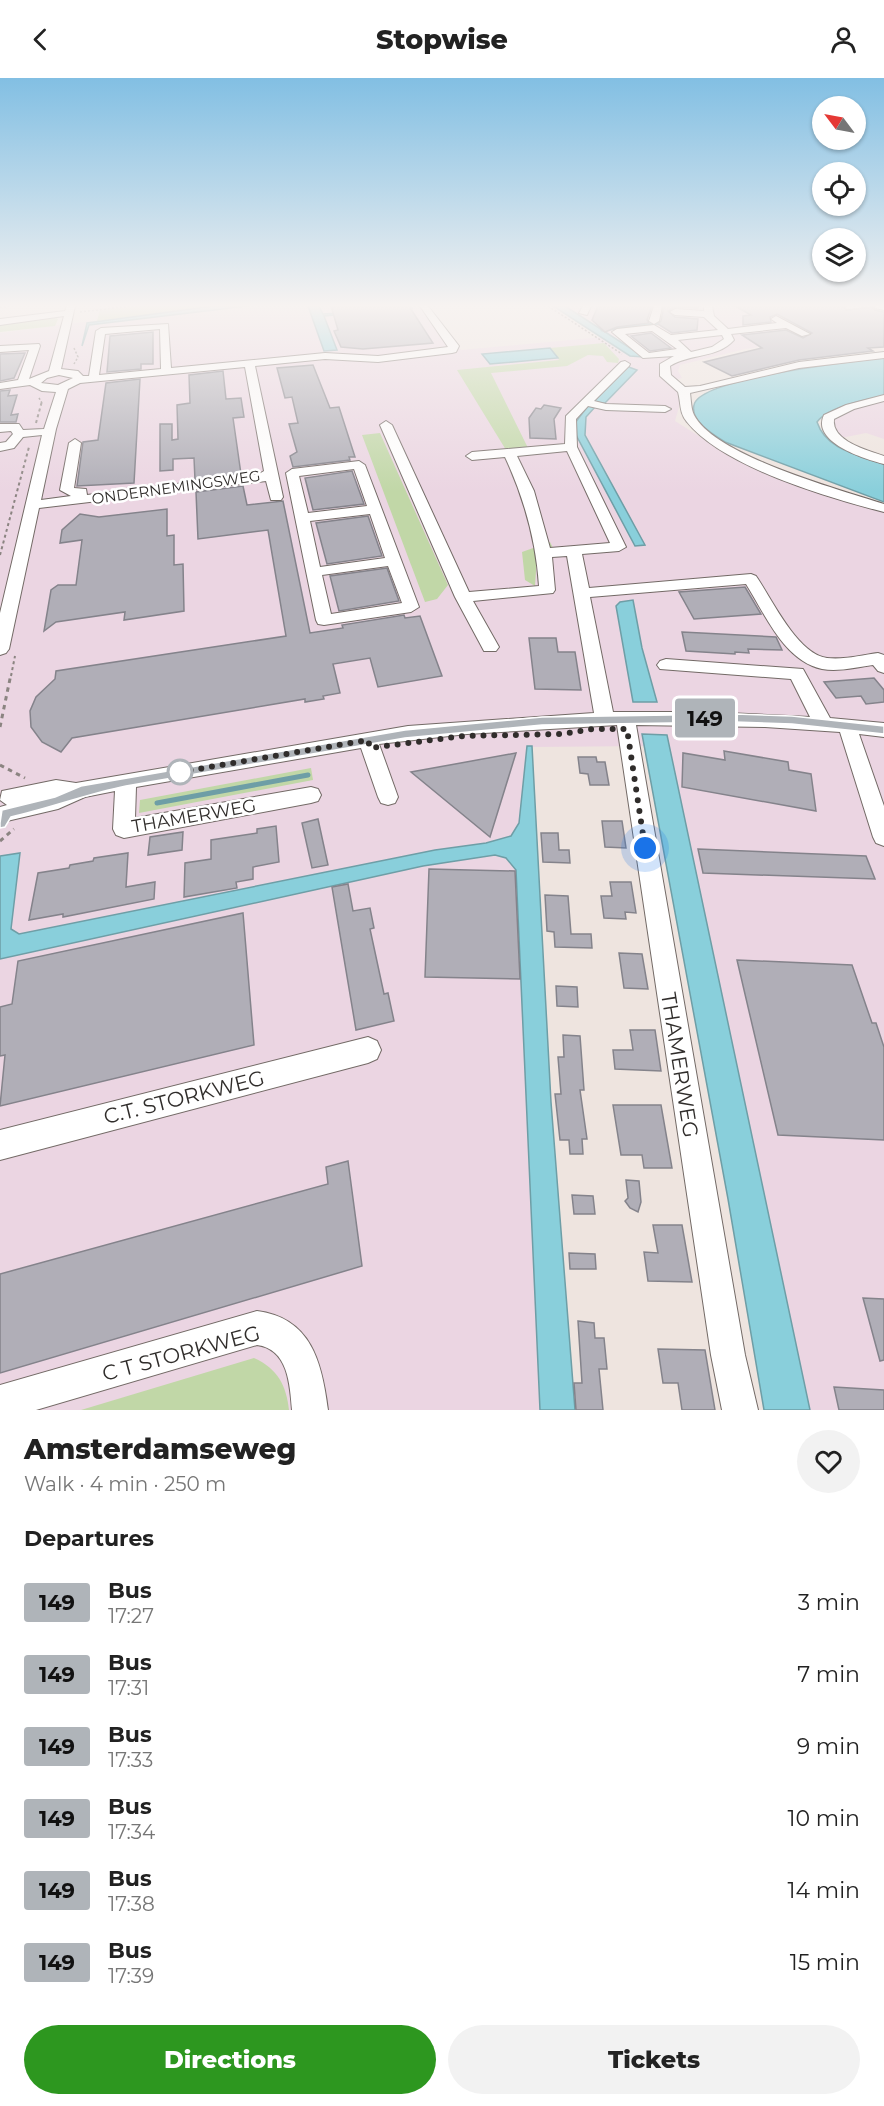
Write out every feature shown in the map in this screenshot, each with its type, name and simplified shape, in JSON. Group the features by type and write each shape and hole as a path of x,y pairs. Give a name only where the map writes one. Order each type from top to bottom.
{"street":[{"path":"23,382 28,368"},
{"path":"93,375 94,368"},
{"path":"78,378 180,368"},
{"name":"ONDERNEMINGSWEG","path":"250,368 276,497"},
{"path":"544,553 619,547 571,447 570,418 621,368"},
{"path":"663,368 664,376 683,390 686,397 684,407 689,418 698,429 727,450 794,477 884,508"},
{"path":"683,390 786,368"},
{"path":"1,386 36,386 59,372 74,373 78,378"},
{"path":"1,386 23,382 41,388 57,388 78,378 112,375"},
{"path":"0,604 38,432 57,388"},
{"path":"0,649 57,388"},
{"path":"884,398 850,406 828,417 826,423 827,432 838,440 884,460"},
{"path":"585,402 606,407 665,409"},
{"path":"386,425 463,597 490,647"},
{"path":"0,428 15,427 19,434"},
{"path":"0,447 10,446 19,434 38,432"},
{"name":"ONDERNEMINGSWEG","path":"75,443 67,490 74,493 81,492 80,500"},
{"path":"472,456 571,447"},
{"path":"463,597 546,590 544,553 527,491 510,454"},
{"name":"ONDERNEMINGSWEG","path":"359,465 411,607 324,620 293,480 292,474 359,465"},
{"name":"ONDERNEMINGSWEG","path":"33,505 272,477 293,480"},
{"path":"302,518 375,509"},
{"name":"THAMERWEG","path":"574,550 582,594 615,719 689,1119 728,1355 740,1410"},
{"path":"314,572 394,561"},
{"path":"582,594 751,579 797,649 804,654 824,663 878,659 884,667"},
{"path":"666,665 797,673 823,723"},
{"path":"4,805 58,801 81,790 126,781 368,740 476,726 615,719 735,718 823,723 884,730"},
{"path":"847,726 884,837"},
{"path":"368,740 388,797"},
{"name":"THAMERWEG","path":"126,781 124,829 311,795"},
{"name":"C.T. STORKWEG","path":"0,1145 368,1050"},
{"name":"C T STORKWEG","path":"0,1403 257,1328 266,1328 273,1330 294,1346 308,1389 310,1410"}],"path":[{"path":"0,555 38,432 42,401 36,386"}],"shaded area":[{"path":"0,368 679,368 682,378 669,381 683,393 675,421 713,445 758,467 884,512 884,1410 781,1410 649,746 531,747 553,1410 0,1410"},
{"path":"884,399 884,439 866,433 841,438 832,433 833,417 854,407"}],"green space":[{"path":"544,368 491,373 528,448 506,450 457,370"},
{"path":"380,433 448,585 437,599 425,602 362,435"},
{"path":"550,542 554,550 537,556 535,586 525,580 522,552"},
{"path":"311,768 313,780 139,813 140,800"},
{"path":"254,1358 275,1373 283,1385 289,1410 81,1410"}],"water":[{"path":"624,368 637,370 605,403 592,402"},
{"path":"805,368 884,368 884,396 838,408 817,422 821,431 836,445 884,464 884,502 725,442 704,427 696,417 694,405 702,395 749,379"},
{"path":"588,406 595,407 586,417 585,435 645,545 635,546 575,433 575,423"},
{"path":"633,600 642,648 657,702 633,702 616,606 620,602"},
{"path":"642,734 667,735 810,1410 764,1410 728,1199"},
{"path":"527,746 532,746 551,1102 575,1410 540,1410 516,870 506,858 495,855 423,866 0,959 0,856 20,853 11,929 19,934 435,850 486,843 511,836 519,823"}],"building":[{"path":"0,368 18,368 14,378 0,381"},
{"path":"107,368 141,368 141,369 107,372"},
{"path":"277,368 314,368 330,408 339,407 355,457 349,457 350,460 293,467 290,456 297,452 289,424 298,423 292,397 285,398"},
{"path":"716,368 765,368 732,376"},
{"path":"223,371 226,399 241,398 244,417 233,418 241,474 195,480 194,458 173,459 173,470 160,471 160,424 172,424 172,440 178,439 177,405 190,403 189,375"},
{"path":"140,379 134,483 77,486 83,442 98,440 106,383"},
{"path":"10,390 8,396 17,395 11,415 18,414 16,422 0,422 0,391"},
{"path":"544,405 561,408 554,419 556,439 530,438 529,418 536,408 541,409"},
{"path":"352,471 364,504 313,510 305,478"},
{"path":"243,486 247,505 283,501 310,633 343,628 342,625 404,615 405,618 420,616 442,676 378,687 370,658 333,664 340,693 323,696 324,699 305,702 305,699 72,738 61,752 42,742 31,727 30,711 36,697 55,679 56,671 286,636 268,530 198,539 196,492"},
{"path":"167,509 167,536 174,535 174,565 183,564 184,611 124,620 125,612 56,622 44,631 51,590 58,585 76,585 82,540 60,543 62,530 80,514 99,517"},
{"path":"368,516 382,556 327,564 316,523"},
{"path":"387,568 399,601 339,611 330,576"},
{"path":"745,587 761,614 694,619 679,592"},
{"path":"682,632 776,637 782,650 748,649 749,653 735,652 735,654 686,651"},
{"path":"529,638 556,638 558,652 575,652 581,690 535,689"},
{"path":"874,678 884,690 884,702 866,704 861,696 836,698 824,682"},
{"path":"724,751 788,762 789,770 811,774 816,811 682,787 683,753 725,760"},
{"path":"516,753 490,837 411,772"},
{"path":"578,757 596,757 597,762 605,762 609,785 590,785 588,774 580,773"},
{"path":"318,819 328,865 312,868 302,823"},
{"path":"602,821 622,821 626,848 605,847"},
{"path":"276,826 279,862 253,867 253,879 236,882 237,888 184,897 185,863 211,859 211,840 257,833 257,829"},
{"path":"183,832 182,850 148,855 150,837"},
{"path":"541,833 558,833 559,850 569,850 570,863 543,862"},
{"path":"698,849 866,856 875,879 703,873"},
{"path":"128,853 126,887 155,882 154,899 63,917 63,914 29,920 38,873 69,868 70,865 93,861 94,858"},
{"path":"429,869 515,871 520,979 425,977"},
{"path":"610,882 631,882 636,913 625,912 626,919 604,918 601,896 612,896"},
{"path":"348,884 353,911 370,908 374,928 370,929 384,994 388,993 394,1021 356,1030 332,887"},
{"path":"545,895 568,896 571,934 591,934 592,948 555,947 554,932 547,931"},
{"path":"243,913 254,1045 0,1106 5,1055 0,1056 0,1007 12,1004 18,961"},
{"path":"619,953 642,954 648,989 624,988"},
{"path":"737,960 852,965 872,1023 876,1023 884,1047 884,1140 778,1135"},
{"path":"556,986 577,987 578,1007 557,1006"},
{"path":"630,1030 655,1030 661,1071 615,1069 613,1050 633,1050"},
{"path":"563,1035 580,1036 584,1090 580,1090 587,1139 582,1139 583,1154 570,1154 569,1140 560,1140 555,1094 561,1094 558,1057 564,1057"},
{"path":"613,1105 661,1105 672,1168 644,1168 642,1155 621,1155"},
{"path":"348,1161 362,1266 0,1373 0,1274 328,1184 326,1167"},
{"path":"626,1180 639,1181 641,1202 638,1212 630,1208 625,1201 628,1198"},
{"path":"572,1195 593,1196 595,1214 574,1214"},
{"path":"653,1225 682,1225 692,1282 648,1281 644,1252 658,1253"},
{"path":"569,1253 595,1254 596,1269 570,1269"},
{"path":"863,1298 884,1299 884,1360 880,1361"},
{"path":"578,1321 594,1323 595,1338 604,1338 607,1369 599,1369 603,1410 576,1410 574,1383 582,1383"},
{"path":"658,1349 705,1350 715,1410 682,1410 678,1383 663,1383"},
{"path":"834,1387 884,1390 884,1410 839,1410"}],"waterway":[{"path":"157,803 308,775"}],"bus line":[{"name":"149","path":"0,823 7,813 58,801 81,790 405,734 452,729 542,721 735,718 792,720 884,730"}],"route":[{"path":"180,772 368,740 370,748 463,736 562,734 593,729 627,729 645,848"}]}
